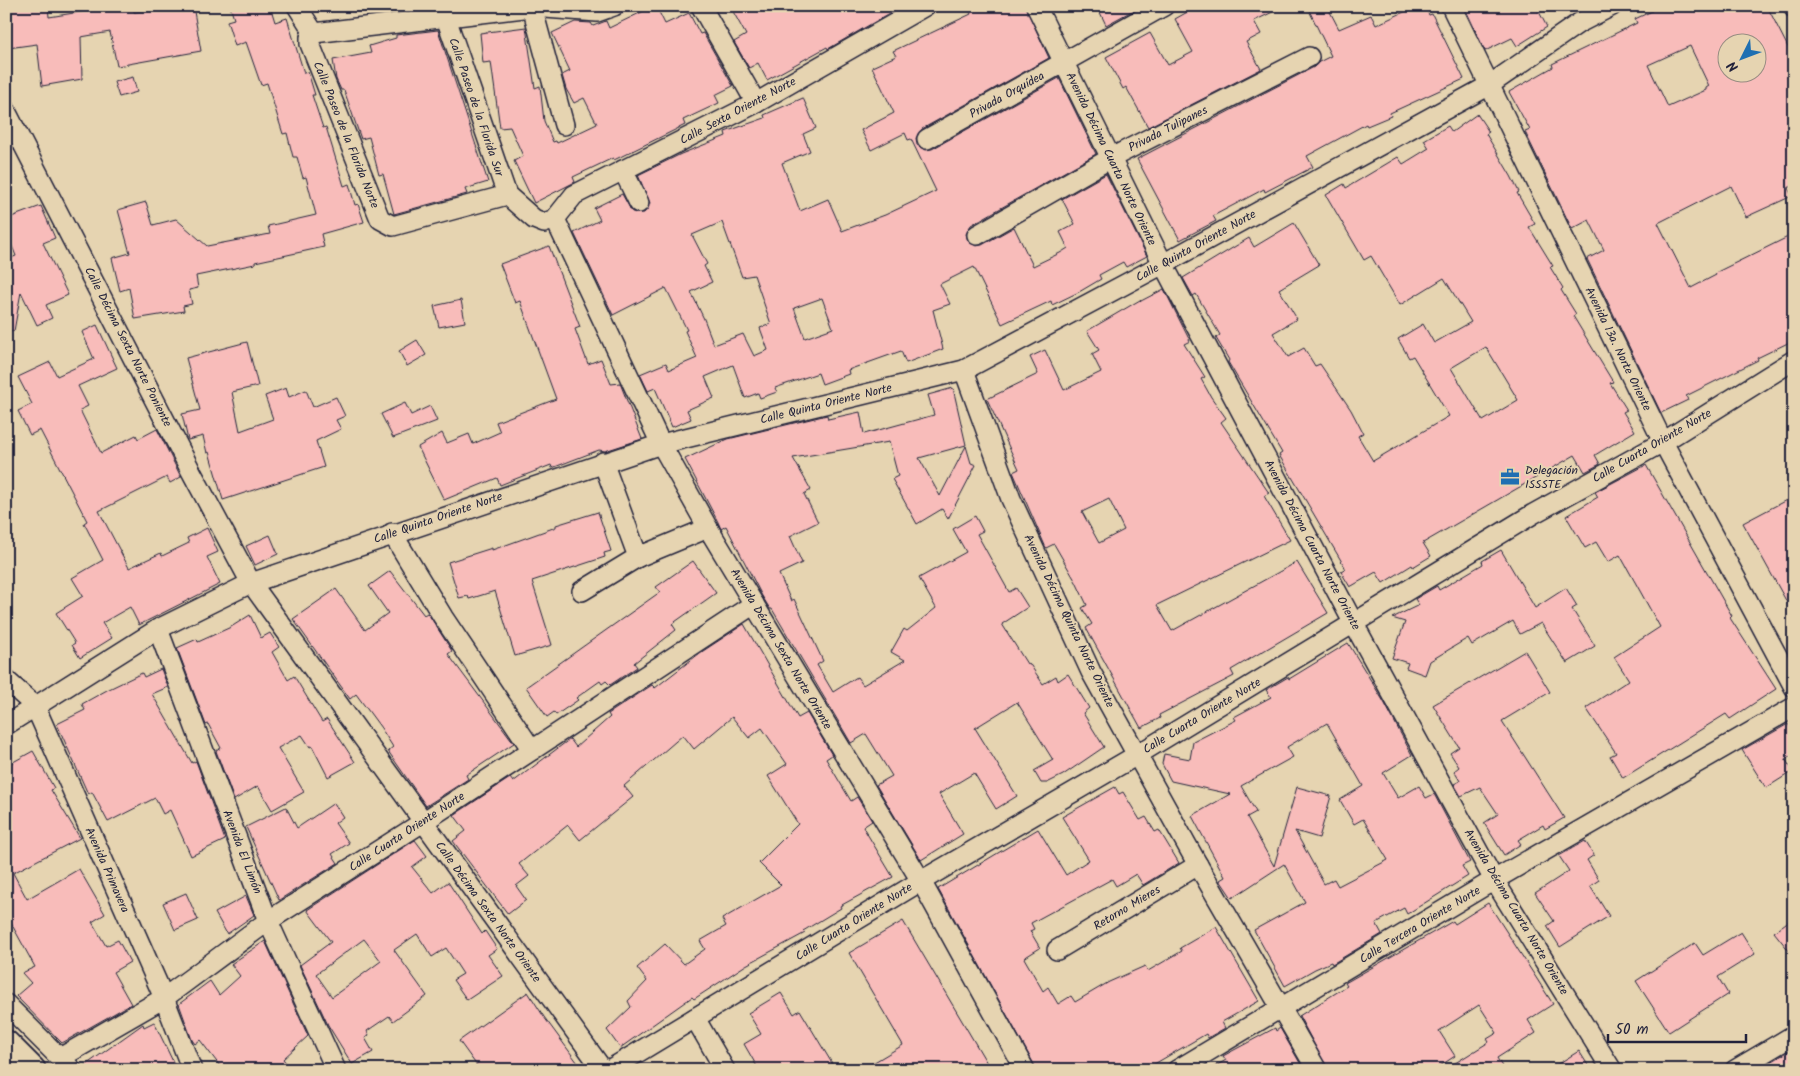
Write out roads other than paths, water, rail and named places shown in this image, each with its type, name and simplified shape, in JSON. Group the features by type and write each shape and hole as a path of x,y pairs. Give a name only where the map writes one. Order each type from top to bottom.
{"highway":[{"path":"6,1044 32,1070"}],"street":[{"name":"Calle Paseo de la Florida Norte","path":"297,6 312,38 380,219 393,226 507,196"},
{"path":"312,38 532,7 597,12 614,6"},
{"path":"701,6 756,103"},
{"name":"Calle Sexta Oriente Norte","path":"555,219 574,195 756,103 903,12 925,6"},
{"name":"Avenida Décima Cuarta Norte Oriente","path":"1036,6 1163,264 1354,624 1494,880 1612,1070"},
{"name":"Privada Orquídea","path":"928,139 1164,6"},
{"name":"Avenida 13a. Norte Oriente","path":"1451,6 1488,86 1664,442 1794,686"},
{"name":"Calle Quinta Oriente Norte","path":"6,725 158,629 251,583 603,462 661,444 964,370 1163,264 1488,86 1579,23 1612,6"},
{"path":"532,7 564,125"},
{"name":"Calle Paseo de la Florida Sur","path":"446,18 507,196"},
{"name":"Privada Tulipanes","path":"977,235 1111,158 1309,57"},
{"name":"Calle Décima Sexta Norte Poniente","path":"6,111 191,471 251,583"},
{"path":"624,170 639,203"},
{"path":"507,196 534,219 544,223 555,219"},
{"name":"Avenida Décima Sexta Norte Oriente","path":"555,219 661,444 708,528 920,881 1025,1070"},
{"name":"Calle Cuarta Oriente Norte","path":"609,1070 920,881 1137,755 1533,514 1664,442 1794,360"},
{"name":"Avenida Décima Quinta Norte Oriente","path":"964,370 1011,499 1091,672 1198,865 1317,1070"},
{"path":"603,462 638,556"},
{"path":"582,591 638,556 708,528"},
{"path":"392,534 443,617 532,750"},
{"name":"Calle Décima Sexta Norte Oriente","path":"251,583 603,1070"},
{"name":"Calle Cuarta Oriente Norte","path":"66,1064 164,998 268,921 423,822 754,604"},
{"name":"Avenida El Limón","path":"158,629 268,921 336,1070"},
{"name":"Avenida Primavera","path":"6,680 35,706 164,998 192,1070"},
{"name":"Calle Tercera Oriente Norte","path":"1177,1070 1494,880 1794,707"},
{"name":"Retorno Mieres","path":"1057,950 1198,865"},
{"path":"6,1004 66,1064"},
{"path":"695,1018 725,1070"},
{"path":"1735,1070 1794,1035"}],"place":[{"name":"Delegación ISSSTE","path":"1510,477"}]}
